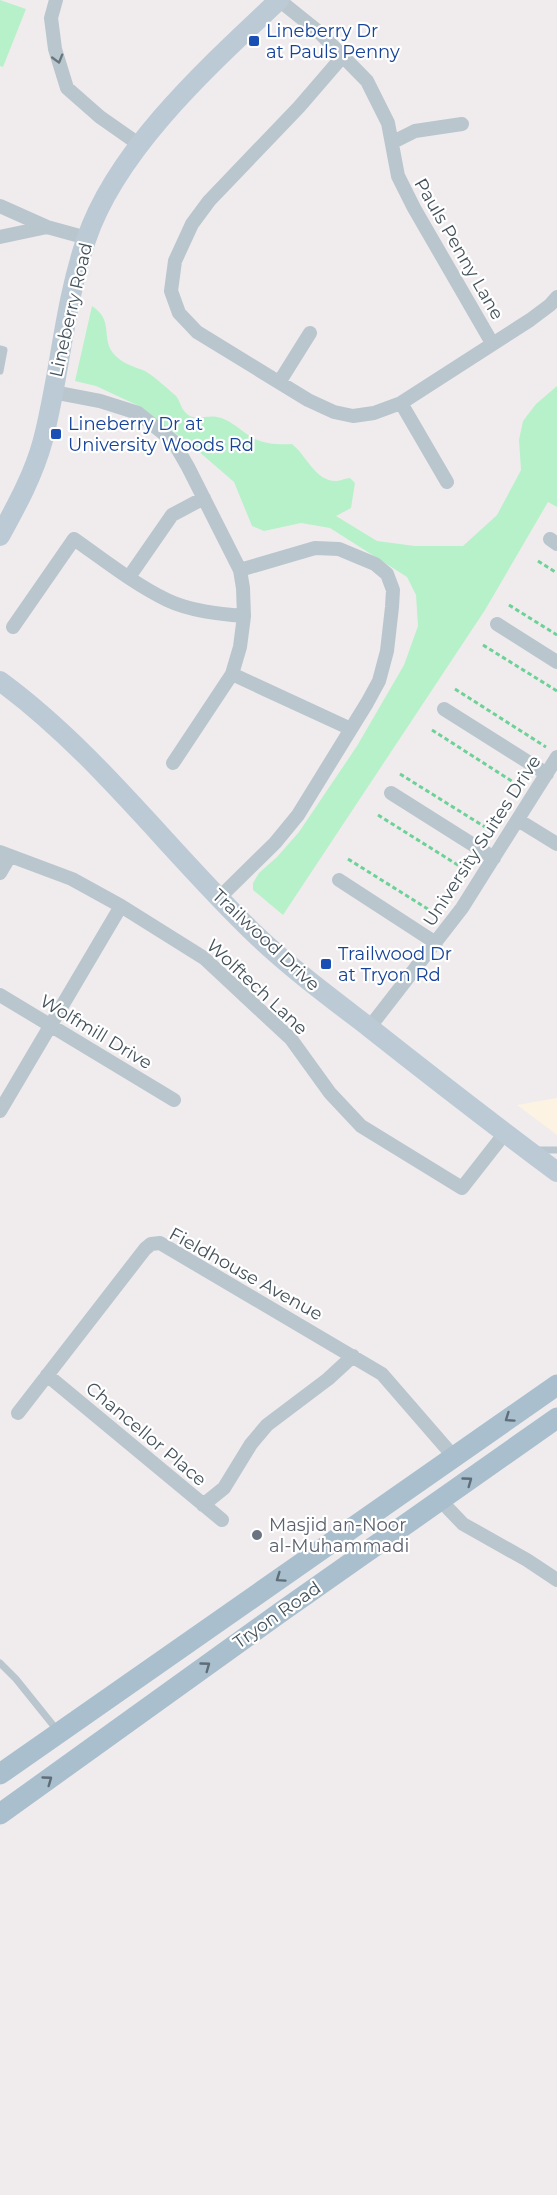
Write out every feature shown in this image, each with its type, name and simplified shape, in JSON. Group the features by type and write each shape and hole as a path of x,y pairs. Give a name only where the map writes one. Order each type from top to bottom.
{"main road":[{"name":"Tryon Road","path":"0,1773 557,1385"},
{"name":"Tryon Road","path":"0,1813 557,1418"},
{"path":"0,1813 12,1781 75,1736 102,1702"}],"street":[{"name":"Pauls Penny Lane","path":"279,0 320,33 367,81 388,123 398,176 492,343"},
{"name":"Lineberry Road","path":"0,536 36,465 53,392 72,288 87,238 110,190 140,145 207,69 279,0"},
{"path":"55,1 51,18 55,49 66,87 140,145"},
{"path":"343,56 209,201 192,224 175,261 171,291 179,313 197,332 308,400 334,412 353,416 374,413 401,403 537,315 557,297"},
{"path":"393,142 416,131 462,124"},
{"path":"0,206 20,217 47,227 87,238"},
{"path":"0,217 20,217"},
{"path":"0,237 47,227"},
{"path":"280,381 310,333"},
{"path":"53,392 120,406 138,413 173,441 240,570 244,616 240,647 232,674 173,763"},
{"path":"401,403 447,482"},
{"path":"129,577 172,515 204,498"},
{"path":"13,627 74,539 129,577 168,600 216,614 244,616"},
{"path":"219,898 275,843 298,815 379,681 387,651 393,591 387,574 375,564 339,549 315,548 240,570"},
{"path":"497,624 557,662"},
{"path":"232,674 351,729"},
{"name":"Trailwood Drive","path":"0,681 93,762 219,898 282,958 369,1028 557,1172"},
{"path":"444,709 547,774"},
{"name":"University Suites Drive","path":"369,1028 462,908 557,757"},
{"path":"391,793 494,858"},
{"path":"518,819 557,844"},
{"path":"0,873 5,854"},
{"name":"Wolftech Lane","path":"5,854 72,879 121,906 204,958 291,1039 330,1093 361,1126 462,1188 505,1133"},
{"path":"339,880 436,943"},
{"path":"0,1111 121,906"},
{"name":"Wolfmill Drive","path":"0,995 174,1100"},
{"name":"Fieldhouse Avenue","path":"18,1413 146,1249 152,1244 160,1243 382,1374 454,1457"},
{"path":"203,1505 224,1488 251,1444 267,1425 328,1379 353,1356"},
{"name":"Chancellor Place","path":"47,1375 222,1520"},
{"path":"441,1501 463,1524 527,1560 557,1580"}],"lane":[{"path":"0,349 4,350 0,371"},
{"path":"528,1150 557,1150"},
{"path":"0,1663 16,1679 58,1732"}],"path":[{"path":"538,561 557,573"},
{"path":"509,605 557,635"},
{"path":"483,645 557,691"},
{"path":"455,689 546,747"},
{"path":"432,730 521,787"},
{"path":"400,774 493,832"},
{"path":"378,815 469,872"},
{"path":"348,860 441,917"}],"shaded area":[{"path":"557,1098 557,1135 517,1105"}],"green space":[{"path":"0,0 26,9 3,67 0,66"},
{"path":"92,306 103,317 108,341 116,357 145,371 159,381 177,397 187,414 196,418 221,418 253,438 264,442 292,444 322,477 336,481 350,478 355,483 351,508 336,516 377,541 415,546 463,546 497,515 521,470 519,440 523,421 536,404 557,386 557,507 548,502 485,610 283,915 253,890 253,883 259,873 299,832 357,746 404,665 418,626 416,595 407,577 330,528 301,523 264,531 252,526 234,482 197,450 141,407 96,386 75,381"}],"place":[{"name":"Lineberry Dr at Pauls Penny","path":"254,41"},
{"name":"Lineberry Dr at University Woods Rd","path":"56,434"},
{"name":"Trailwood Dr at Tryon Rd","path":"326,964"},
{"name":"Masjid an-Noor al-Muhammadi","path":"257,1535"}]}
